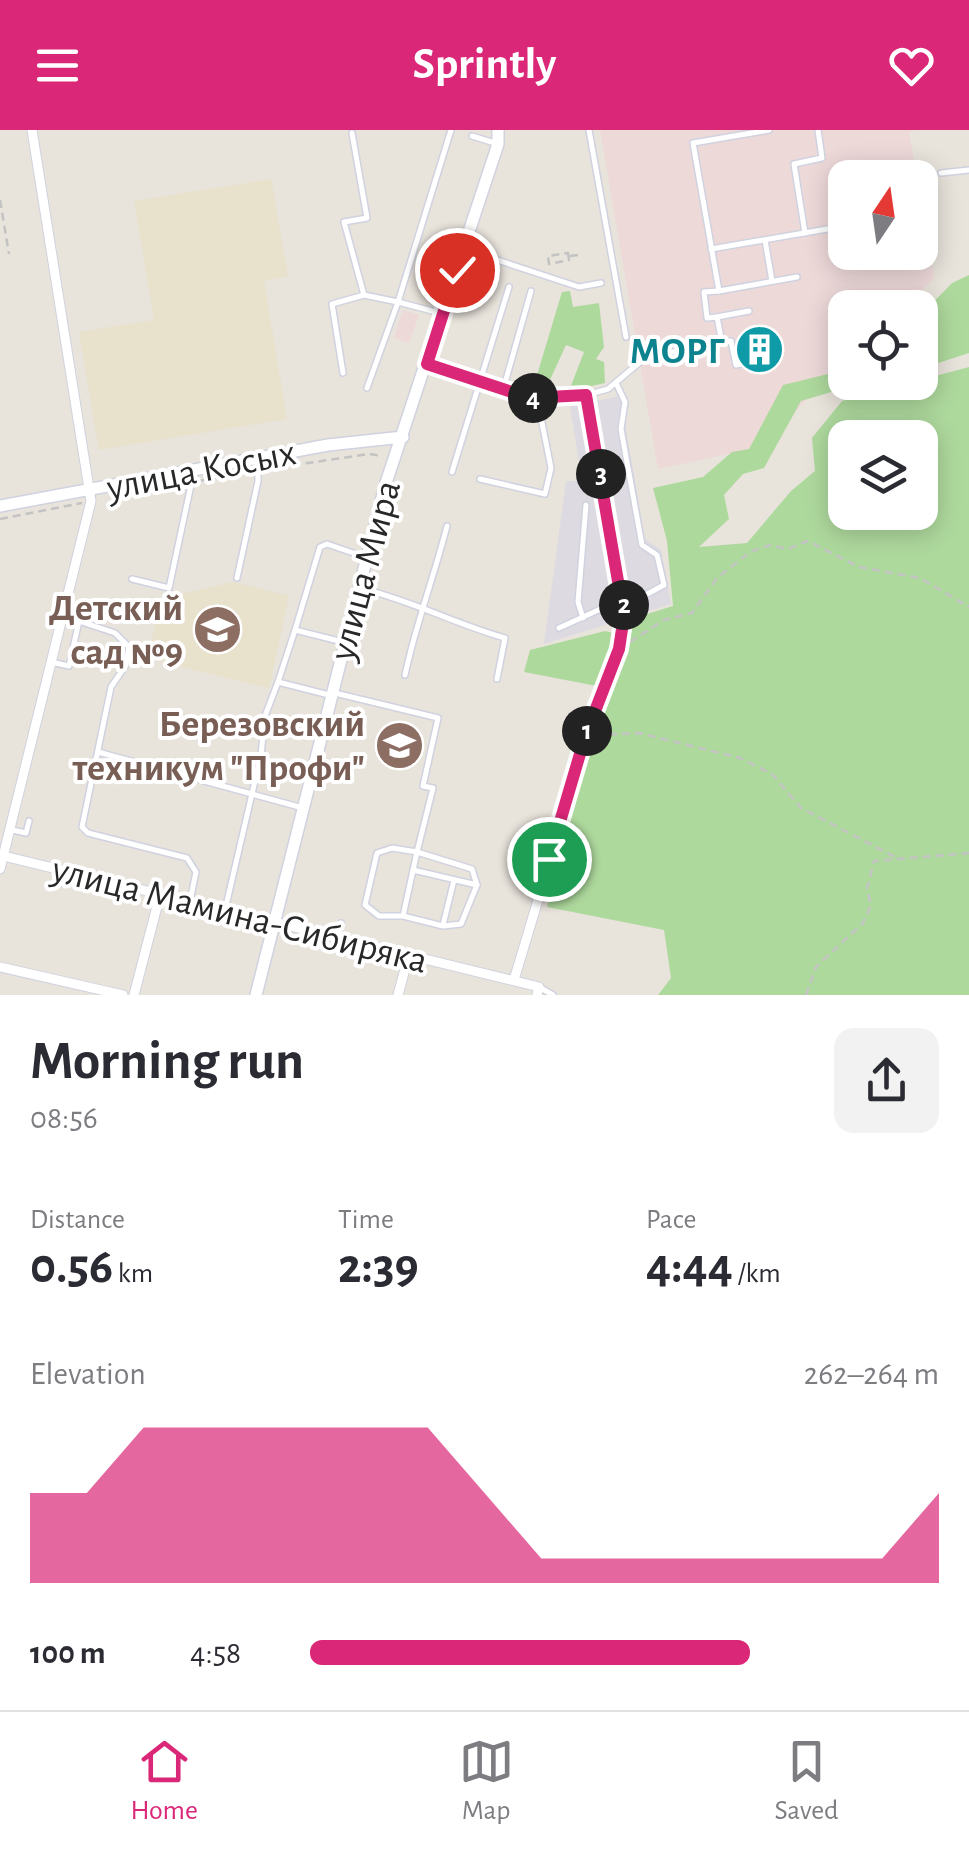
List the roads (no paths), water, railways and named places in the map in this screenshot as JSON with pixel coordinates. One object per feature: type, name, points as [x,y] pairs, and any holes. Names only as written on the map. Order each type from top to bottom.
[{"type":"street","points":[[0,870],[90,490],[32,130]]},
{"type":"street","name":"улица Мира","points":[[256,995],[368,558],[498,144],[498,130]]},
{"type":"street","name":"улица Косых","points":[[0,506],[403,437]]},
{"type":"street","points":[[514,980],[598,700]]},
{"type":"street","name":"улица Мамина-Сибиряка","points":[[2,855],[514,980],[538,991]]},
{"type":"street","points":[[134,995],[160,895]]},
{"type":"street","points":[[398,995],[408,954]]},
{"type":"street","points":[[0,967],[123,995]]},
{"type":"lane","points":[[589,130],[626,338]]},
{"type":"lane","points":[[718,290],[693,143],[768,130]]},
{"type":"lane","points":[[805,233],[794,164],[822,158],[818,130]]},
{"type":"lane","points":[[367,388],[455,131]]},
{"type":"lane","points":[[352,132],[367,218],[344,222],[364,294]]},
{"type":"lane","points":[[472,136],[498,144]]},
{"type":"lane","points":[[940,173],[969,170]]},
{"type":"lane","points":[[711,249],[828,229]]},
{"type":"lane","points":[[765,240],[772,281]]},
{"type":"lane","points":[[464,249],[579,287],[602,283]]},
{"type":"lane","points":[[748,311],[707,318],[704,292],[797,277]]},
{"type":"lane","points":[[452,472],[510,287]]},
{"type":"lane","points":[[503,390],[531,292]]},
{"type":"lane","points":[[342,373],[332,304],[364,294],[443,314]]},
{"type":"lane","points":[[717,317],[722,343]]},
{"type":"lane","points":[[427,364],[538,398],[586,395],[616,383],[646,357],[731,341],[736,365],[752,362]]},
{"type":"lane","points":[[559,628],[605,607],[624,606],[665,582],[657,555],[642,545],[621,429],[624,402],[616,383]]},
{"type":"lane","points":[[586,395],[606,501]]},
{"type":"lane","points":[[480,479],[545,494],[551,468],[538,398]]},
{"type":"lane","points":[[237,578],[258,480],[258,459]]},
{"type":"lane","points":[[132,579],[170,588],[194,471]]},
{"type":"lane","points":[[583,618],[578,602],[586,505]]},
{"type":"lane","points":[[405,675],[420,604],[432,589],[447,526]]},
{"type":"lane","points":[[225,910],[265,716],[320,547],[327,544],[368,558]]},
{"type":"lane","points":[[360,588],[420,604],[446,621],[505,638],[497,679]]},
{"type":"lane","points":[[62,616],[115,633],[130,647],[126,665],[112,687],[81,822],[84,831],[188,858],[196,872],[190,902]]},
{"type":"lane","points":[[51,662],[69,666],[79,620]]},
{"type":"lane","points":[[295,630],[346,643]]},
{"type":"lane","points":[[278,682],[438,718],[422,786],[433,788],[403,916]]},
{"type":"lane","points":[[98,752],[303,808]]},
{"type":"lane","points":[[9,830],[26,833],[29,820]]},
{"type":"lane","points":[[384,850],[417,852],[472,869],[477,886],[466,921],[443,926],[403,916],[385,918],[370,912],[365,895],[371,868],[377,854],[384,850]]},
{"type":"lane","points":[[413,870],[477,886]]},
{"type":"lane","points":[[443,926],[454,880]]},
{"type":"lane","points":[[338,936],[342,922]]},
{"type":"lane","points":[[538,991],[553,995]]},
{"type":"place","name":"МОРГ","points":[[760,350]]},
{"type":"place","name":"Детский сад №9","points":[[218,629]]},
{"type":"place","name":"Березовский техникум \"Профи\"","points":[[400,745]]}]
